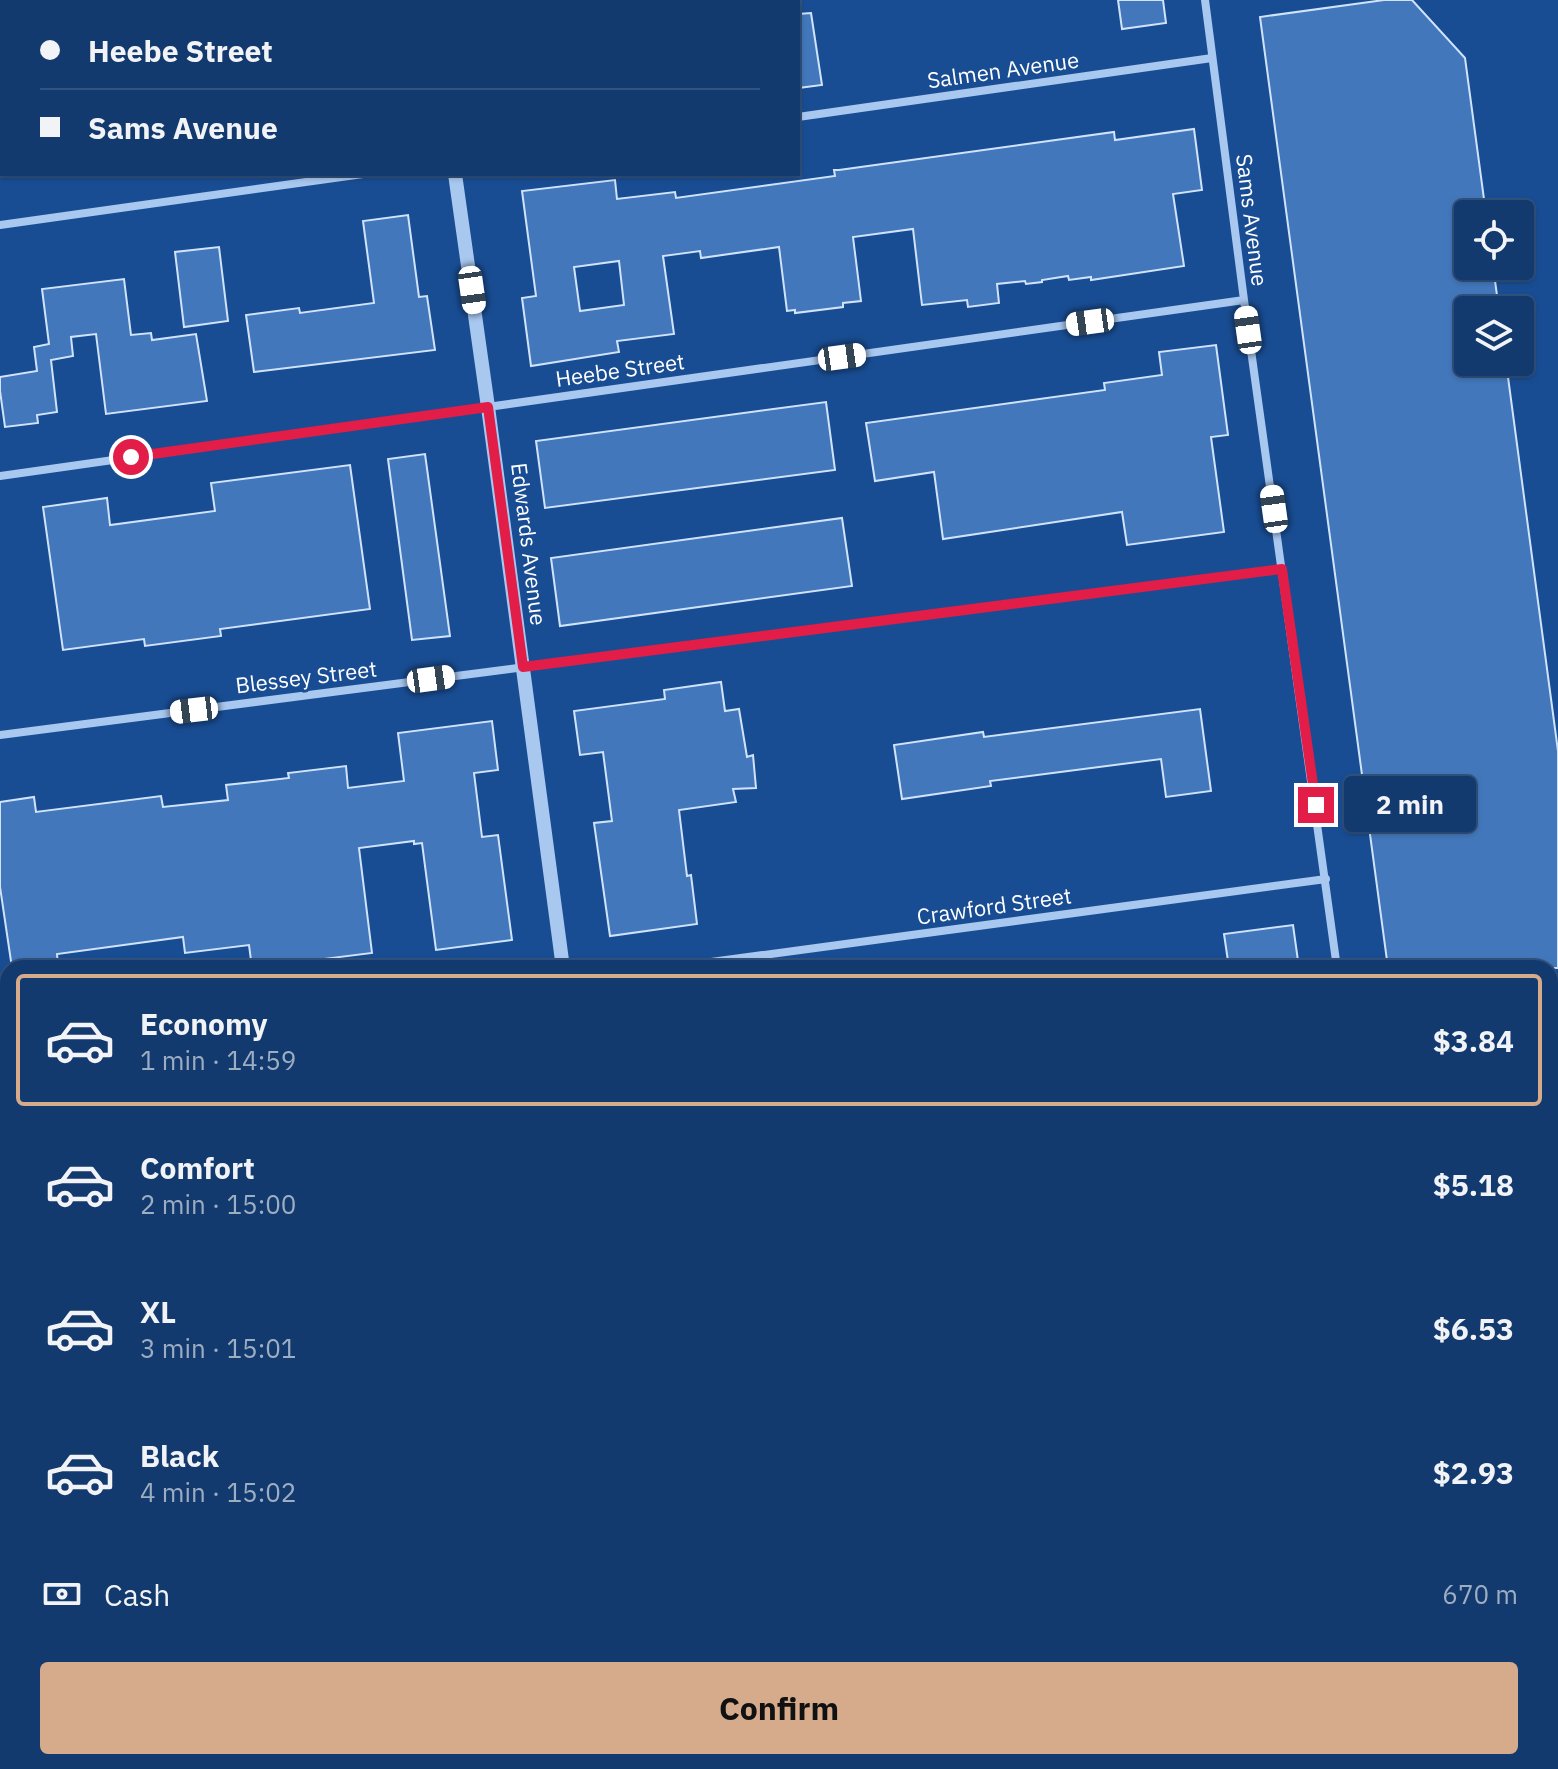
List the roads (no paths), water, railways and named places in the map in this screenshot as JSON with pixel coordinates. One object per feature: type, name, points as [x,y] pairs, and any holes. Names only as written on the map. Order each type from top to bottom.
[{"type":"street","name":"Sams Avenue","points":[[1205,0],[1336,960]]},
{"type":"street","name":"Salmen Avenue","points":[[800,117],[1212,58]]},
{"type":"street","points":[[0,225],[349,176]]},
{"type":"street","name":"Edwards Avenue","points":[[455,176],[562,960]]},
{"type":"street","name":"Heebe Street","points":[[0,476],[1244,300]]},
{"type":"street","name":"Blessey Street","points":[[0,735],[1282,569]]},
{"type":"street","name":"Crawford Street","points":[[726,960],[1326,879]]}]
